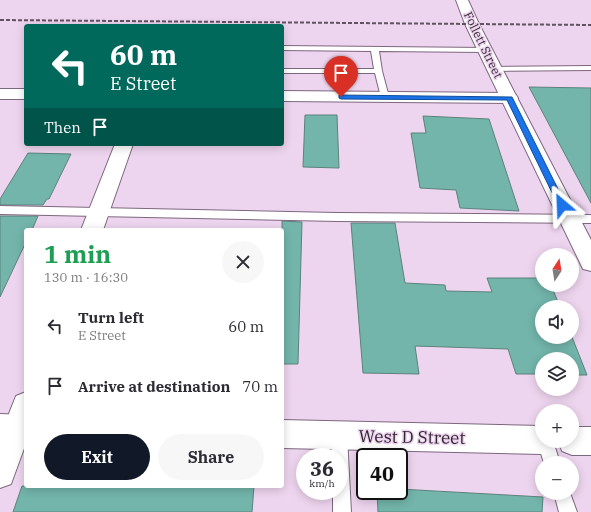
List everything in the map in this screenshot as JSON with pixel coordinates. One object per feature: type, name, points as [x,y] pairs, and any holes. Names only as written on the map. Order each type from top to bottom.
[{"type":"street","name":"Follett Street","points":[[462,0],[485,50],[591,262]]},
{"type":"street","points":[[0,94],[24,94]]},
{"type":"street","points":[[284,96],[510,98]]},
{"type":"street","points":[[93,228],[123,146]]},
{"type":"street","points":[[0,473],[17,423]]},
{"type":"street","name":"West D Street","points":[[284,434],[535,440]]},
{"type":"street","points":[[579,441],[591,441]]},
{"type":"lane","points":[[284,48],[485,50]]},
{"type":"lane","points":[[375,49],[378,71],[385,97]]},
{"type":"lane","points":[[495,69],[591,68]]},
{"type":"lane","points":[[284,71],[378,71]]},
{"type":"lane","points":[[0,210],[337,217],[591,219]]},
{"type":"lane","points":[[339,436],[342,512]]},
{"type":"lane","points":[[564,500],[568,512]]},
{"type":"building","points":[[529,87],[591,88],[591,203]]},
{"type":"building","points":[[305,115],[337,115],[339,168],[303,167]]},
{"type":"building","points":[[423,116],[489,119],[519,211],[460,208],[456,190],[420,188],[411,133],[426,133]]},
{"type":"building","points":[[28,153],[71,154],[49,199],[47,199],[43,205],[0,205],[0,199]]},
{"type":"building","points":[[0,216],[38,216],[33,228],[24,228],[24,246],[0,297]]},
{"type":"building","points":[[282,221],[302,222],[298,364],[284,364],[284,228],[282,228]]},
{"type":"building","points":[[351,223],[395,223],[405,283],[445,285],[446,291],[492,292],[487,278],[535,278],[535,292],[554,292],[557,300],[535,300],[535,344],[575,344],[578,352],[535,352],[535,374],[516,374],[508,349],[415,346],[419,374],[363,373]]},
{"type":"building","points":[[579,355],[587,375],[579,375]]},
{"type":"building","points":[[22,486],[24,486],[24,488],[254,488],[252,512],[13,512]]},
{"type":"building","points":[[408,490],[535,497],[535,500],[543,500],[542,512],[378,512],[377,500],[408,500]]},
{"type":"railway","points":[[0,20],[591,25]]},
{"type":"route","points":[[341,97],[510,98],[562,205]]}]
